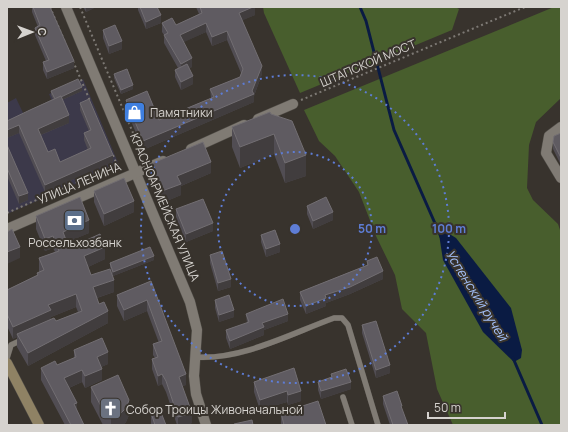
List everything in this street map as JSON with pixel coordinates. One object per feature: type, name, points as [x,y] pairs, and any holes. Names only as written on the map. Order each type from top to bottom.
[{"type":"street","name":"КРАСНОАРМЕЙСКАЯ УЛИЦА","points":[[66,7],[137,172],[190,302],[197,330],[194,376],[196,394],[206,425]]},
{"type":"street","points":[[184,152],[293,104]]},
{"type":"street","points":[[561,127],[549,136],[546,153],[561,178]]},
{"type":"street","name":"УЛИЦА ЛЕНИНА","points":[[7,229],[170,158]]},
{"type":"street","points":[[7,363],[39,425]]},
{"type":"lane","points":[[196,357],[214,358],[235,355],[334,318],[342,318],[348,325],[378,425]]},
{"type":"lane","points":[[7,358],[10,345],[30,337]]},
{"type":"lane","points":[[342,397],[352,425]]},
{"type":"path","points":[[50,7],[66,43]]},
{"type":"path","points":[[80,7],[148,167]]},
{"type":"path","name":"ШТАПСКОЙ МОСТ","points":[[293,104],[526,7]]},
{"type":"path","points":[[72,57],[93,108]]},
{"type":"path","points":[[111,151],[117,165]]},
{"type":"path","points":[[7,213],[131,158]]},
{"type":"shaded area","points":[[83,79],[119,165],[7,214],[7,103],[16,98],[25,117],[53,104],[49,94]]},
{"type":"green space","points":[[263,7],[455,7],[459,9],[452,30],[300,93],[264,13]]},
{"type":"green space","points":[[554,7],[561,7],[561,98],[536,122],[529,145],[527,188],[533,200],[558,224],[561,233],[561,425],[453,425],[437,389],[426,333],[402,309],[395,275],[376,236],[359,192],[335,156],[319,141],[304,110]]},
{"type":"water","points":[[443,230],[456,238],[511,308],[522,350],[521,358],[514,362],[483,332],[443,260],[439,234]]},
{"type":"building","points":[[33,7],[50,7],[74,61],[47,72],[43,62],[49,60],[35,28],[40,25]]},
{"type":"building","points":[[140,7],[157,7],[161,15],[146,22]]},
{"type":"building","points":[[200,7],[253,7],[239,13],[262,66],[252,91],[254,94],[143,141],[126,100],[147,91],[159,120],[214,97],[210,89],[240,77],[243,69],[227,31],[212,37],[206,23],[180,35],[192,58],[181,64],[164,35],[168,33],[162,23],[172,18],[176,25],[202,13]]},
{"type":"building","points":[[115,25],[122,41],[109,46],[103,30]]},
{"type":"building","points":[[187,64],[193,76],[181,82],[175,70]]},
{"type":"building","points":[[127,69],[133,85],[121,90],[114,74]]},
{"type":"building","points":[[78,79],[82,87],[55,99],[51,91]]},
{"type":"building","points":[[61,96],[69,115],[38,129],[48,152],[55,149],[60,162],[91,148],[84,133],[91,130],[80,103],[89,99],[113,155],[45,185],[19,125],[7,130],[7,121]]},
{"type":"building","points":[[270,112],[271,114],[292,121],[306,155],[285,163],[274,134],[240,147],[232,127]]},
{"type":"building","points":[[561,133],[561,158],[553,142],[554,136]]},
{"type":"building","points":[[203,142],[211,162],[177,176],[181,184],[162,191],[152,167],[153,163]]},
{"type":"building","points":[[7,145],[28,193],[19,196],[7,168]]},
{"type":"building","points":[[124,178],[134,201],[104,214],[94,191]]},
{"type":"building","points":[[80,197],[89,220],[63,232],[69,248],[100,234],[105,247],[84,256],[91,275],[110,269],[114,280],[93,287],[99,304],[104,302],[108,311],[28,353],[17,334],[54,318],[56,321],[82,311],[76,294],[48,305],[51,310],[13,327],[7,314],[7,290],[38,275],[37,273],[44,270],[39,258],[59,251],[53,236],[45,239],[36,216]]},
{"type":"building","points":[[326,197],[333,212],[313,221],[307,206]]},
{"type":"building","points":[[203,199],[213,223],[186,234],[176,209]]},
{"type":"building","points":[[12,229],[20,247],[7,252],[7,232]]},
{"type":"building","points":[[275,230],[280,244],[266,249],[261,235]]},
{"type":"building","points":[[150,247],[154,256],[113,272],[110,263]]},
{"type":"building","points":[[222,251],[231,279],[218,283],[210,255]]},
{"type":"building","points":[[377,257],[383,271],[350,287],[325,295],[326,298],[306,306],[300,292],[368,265],[367,261]]},
{"type":"building","points":[[151,281],[186,374],[179,377],[192,413],[178,417],[166,381],[162,374],[158,376],[152,359],[158,357],[153,344],[162,341],[147,300],[124,310],[117,295]]},
{"type":"building","points":[[229,295],[234,310],[219,315],[215,300]]},
{"type":"building","points":[[283,299],[288,314],[262,323],[264,327],[230,341],[226,330],[249,322],[246,314]]},
{"type":"building","points":[[376,321],[390,365],[376,370],[362,325]]},
{"type":"building","points":[[102,338],[108,352],[97,357],[102,369],[85,376],[82,370],[64,378],[77,403],[74,404],[84,425],[71,425],[41,368],[55,361],[57,365],[76,357],[74,350]]},
{"type":"building","points":[[294,368],[301,391],[288,395],[287,391],[260,400],[254,382]]},
{"type":"building","points":[[346,369],[351,382],[321,391],[318,382],[332,377],[331,374]]},
{"type":"building","points":[[118,375],[129,400],[126,408],[120,414],[111,416],[105,414],[91,387]]},
{"type":"building","points":[[397,391],[408,425],[393,425],[383,396]]},
{"type":"building","points":[[318,401],[326,425],[284,425],[281,413]]},
{"type":"building","points":[[160,410],[166,425],[155,425],[151,413]]},
{"type":"building","points":[[252,420],[253,425],[234,425],[234,424]]},
{"type":"waterway","name":"Успенский ручей","points":[[360,7],[366,21],[394,130],[441,237]]},
{"type":"waterway","name":"Успенский ручей","points":[[513,358],[542,425]]},
{"type":"place","name":"Памятники","points":[[135,112]]},
{"type":"place","name":"Россельхозбанк","points":[[75,221]]},
{"type":"place","name":"Собор Троицы Живоначальной","points":[[110,409]]}]
